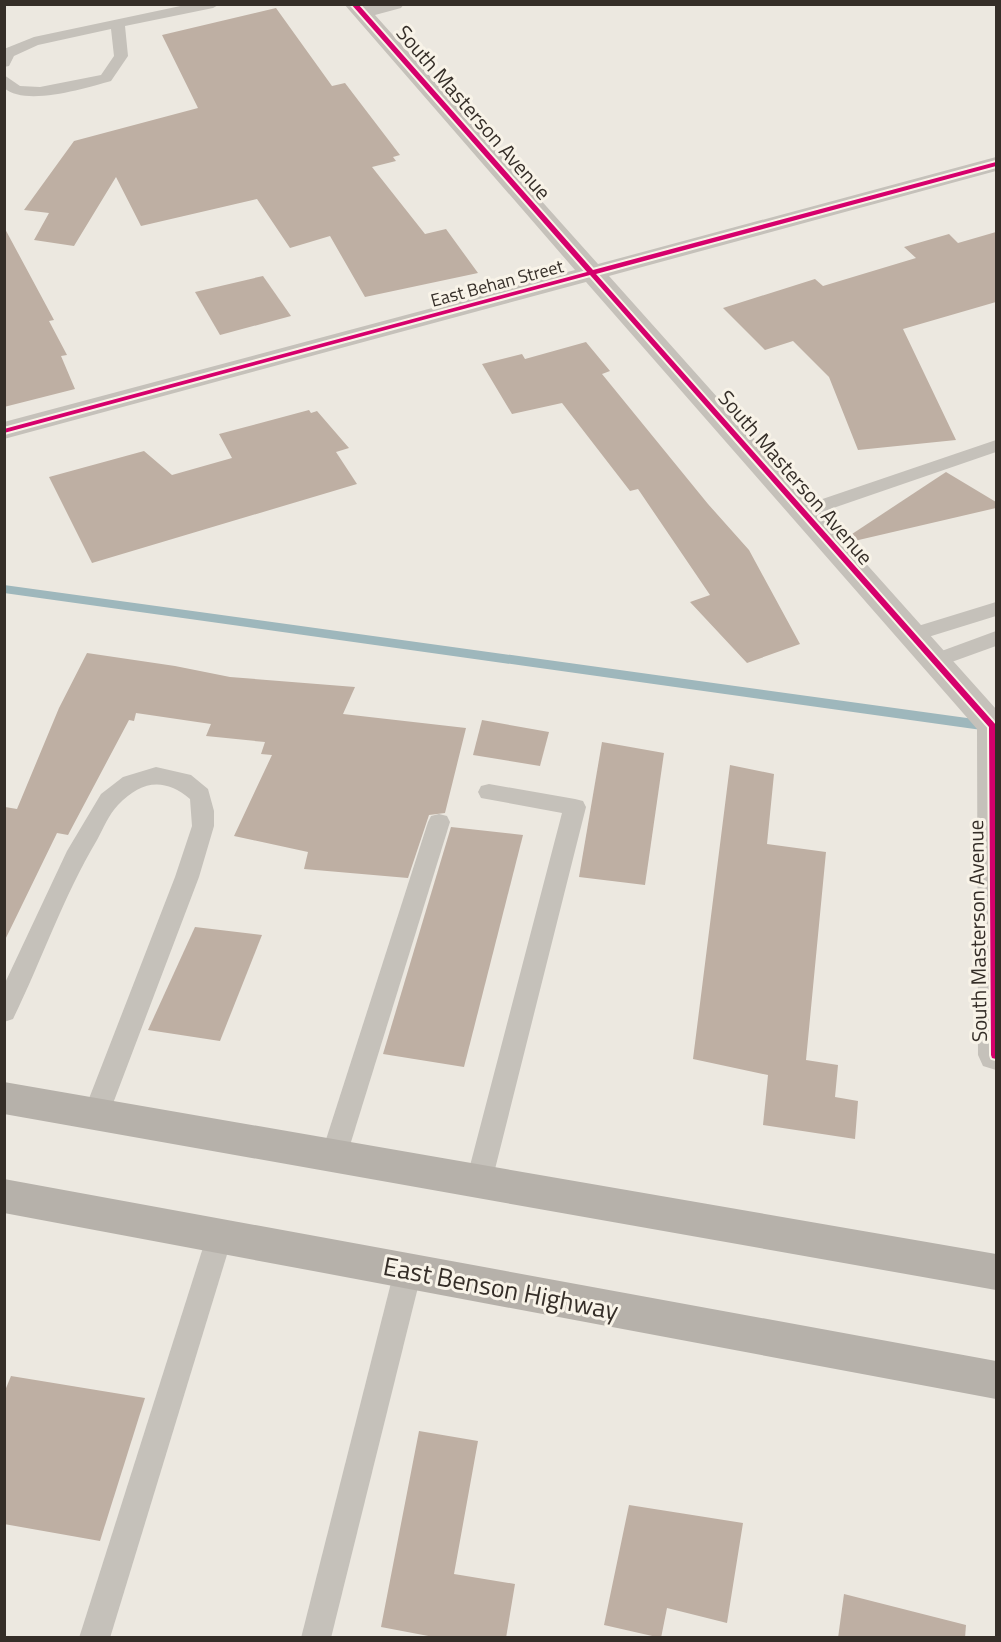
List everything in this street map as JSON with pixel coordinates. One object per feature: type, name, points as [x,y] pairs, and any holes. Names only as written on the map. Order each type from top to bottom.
[{"type":"main road","points":[[4,1098],[996,1272]]},
{"type":"main road","name":"East Benson Highway","points":[[4,1196],[996,1380]]},
{"type":"street","points":[[358,8],[394,4]]},
{"type":"street","name":"South Masterson Avenue","points":[[358,8],[993,726],[996,1054]]},
{"type":"street","name":"East Behan Street","points":[[4,430],[593,274],[996,164]]},
{"type":"lane","points":[[4,63],[7,53],[34,41],[213,4]]},
{"type":"lane","points":[[4,79],[16,90],[40,92],[106,78],[121,56],[118,24]]},
{"type":"lane","points":[[803,512],[996,446]]},
{"type":"lane","points":[[912,635],[996,609]]},
{"type":"lane","points":[[935,661],[996,638]]},
{"type":"lane","points":[[4,1011],[75,857],[109,800],[131,783],[156,775],[183,781],[200,795],[203,826],[187,878],[96,1114]]},
{"type":"lane","points":[[479,1181],[575,807],[489,792]]},
{"type":"lane","points":[[334,1155],[439,822]]},
{"type":"lane","points":[[94,1638],[220,1235]]},
{"type":"lane","points":[[316,1638],[408,1271]]},
{"type":"building","points":[[276,8],[332,86],[345,83],[400,155],[393,157],[396,161],[372,167],[425,234],[446,229],[478,273],[365,297],[330,236],[290,248],[257,199],[141,226],[116,177],[74,246],[34,240],[49,213],[24,210],[74,141],[198,108],[162,35]]},
{"type":"building","points":[[4,227],[54,320],[49,321],[67,355],[61,356],[75,389],[4,407]]},
{"type":"building","points":[[996,232],[996,302],[903,329],[956,440],[858,450],[829,377],[793,341],[765,350],[723,308],[815,279],[823,286],[916,258],[904,247],[949,234],[958,243]]},
{"type":"building","points":[[263,276],[291,316],[220,335],[195,292]]},
{"type":"building","points":[[586,342],[610,371],[602,374],[708,504],[749,550],[800,644],[747,663],[690,602],[710,595],[638,489],[630,491],[562,403],[512,414],[482,364],[522,354],[525,359]]},
{"type":"building","points":[[309,410],[311,413],[317,411],[349,448],[336,452],[357,484],[92,563],[49,477],[144,451],[172,475],[232,458],[219,434]]},
{"type":"building","points":[[946,472],[996,502],[996,508],[850,542],[846,538]]},
{"type":"building","points":[[87,653],[230,677],[355,687],[343,714],[466,728],[445,813],[429,815],[408,878],[304,869],[308,852],[234,836],[272,755],[261,754],[265,742],[206,736],[211,724],[136,713],[134,721],[129,720],[68,835],[57,833],[4,942],[5,807],[17,809],[59,708]]},
{"type":"building","points":[[482,720],[549,732],[540,766],[473,755]]},
{"type":"building","points":[[602,742],[664,753],[645,885],[579,877]]},
{"type":"building","points":[[730,765],[774,774],[767,844],[826,852],[806,1060],[838,1065],[835,1097],[858,1101],[855,1139],[763,1125],[768,1075],[693,1059]]},
{"type":"building","points":[[451,827],[523,835],[464,1067],[383,1054]]},
{"type":"building","points":[[195,927],[262,935],[220,1041],[148,1030]]},
{"type":"building","points":[[11,1376],[145,1398],[100,1541],[4,1524],[4,1393]]},
{"type":"building","points":[[419,1431],[478,1441],[454,1574],[515,1584],[506,1638],[439,1638],[381,1627]]},
{"type":"building","points":[[629,1505],[743,1523],[727,1623],[667,1608],[661,1638],[604,1625]]},
{"type":"building","points":[[844,1594],[966,1625],[965,1638],[838,1638]]},
{"type":"waterway","points":[[4,589],[996,727]]},
{"type":"cycle path","points":[[354,4],[993,726],[996,1055]]},
{"type":"cycle path","points":[[4,431],[996,164]]}]
